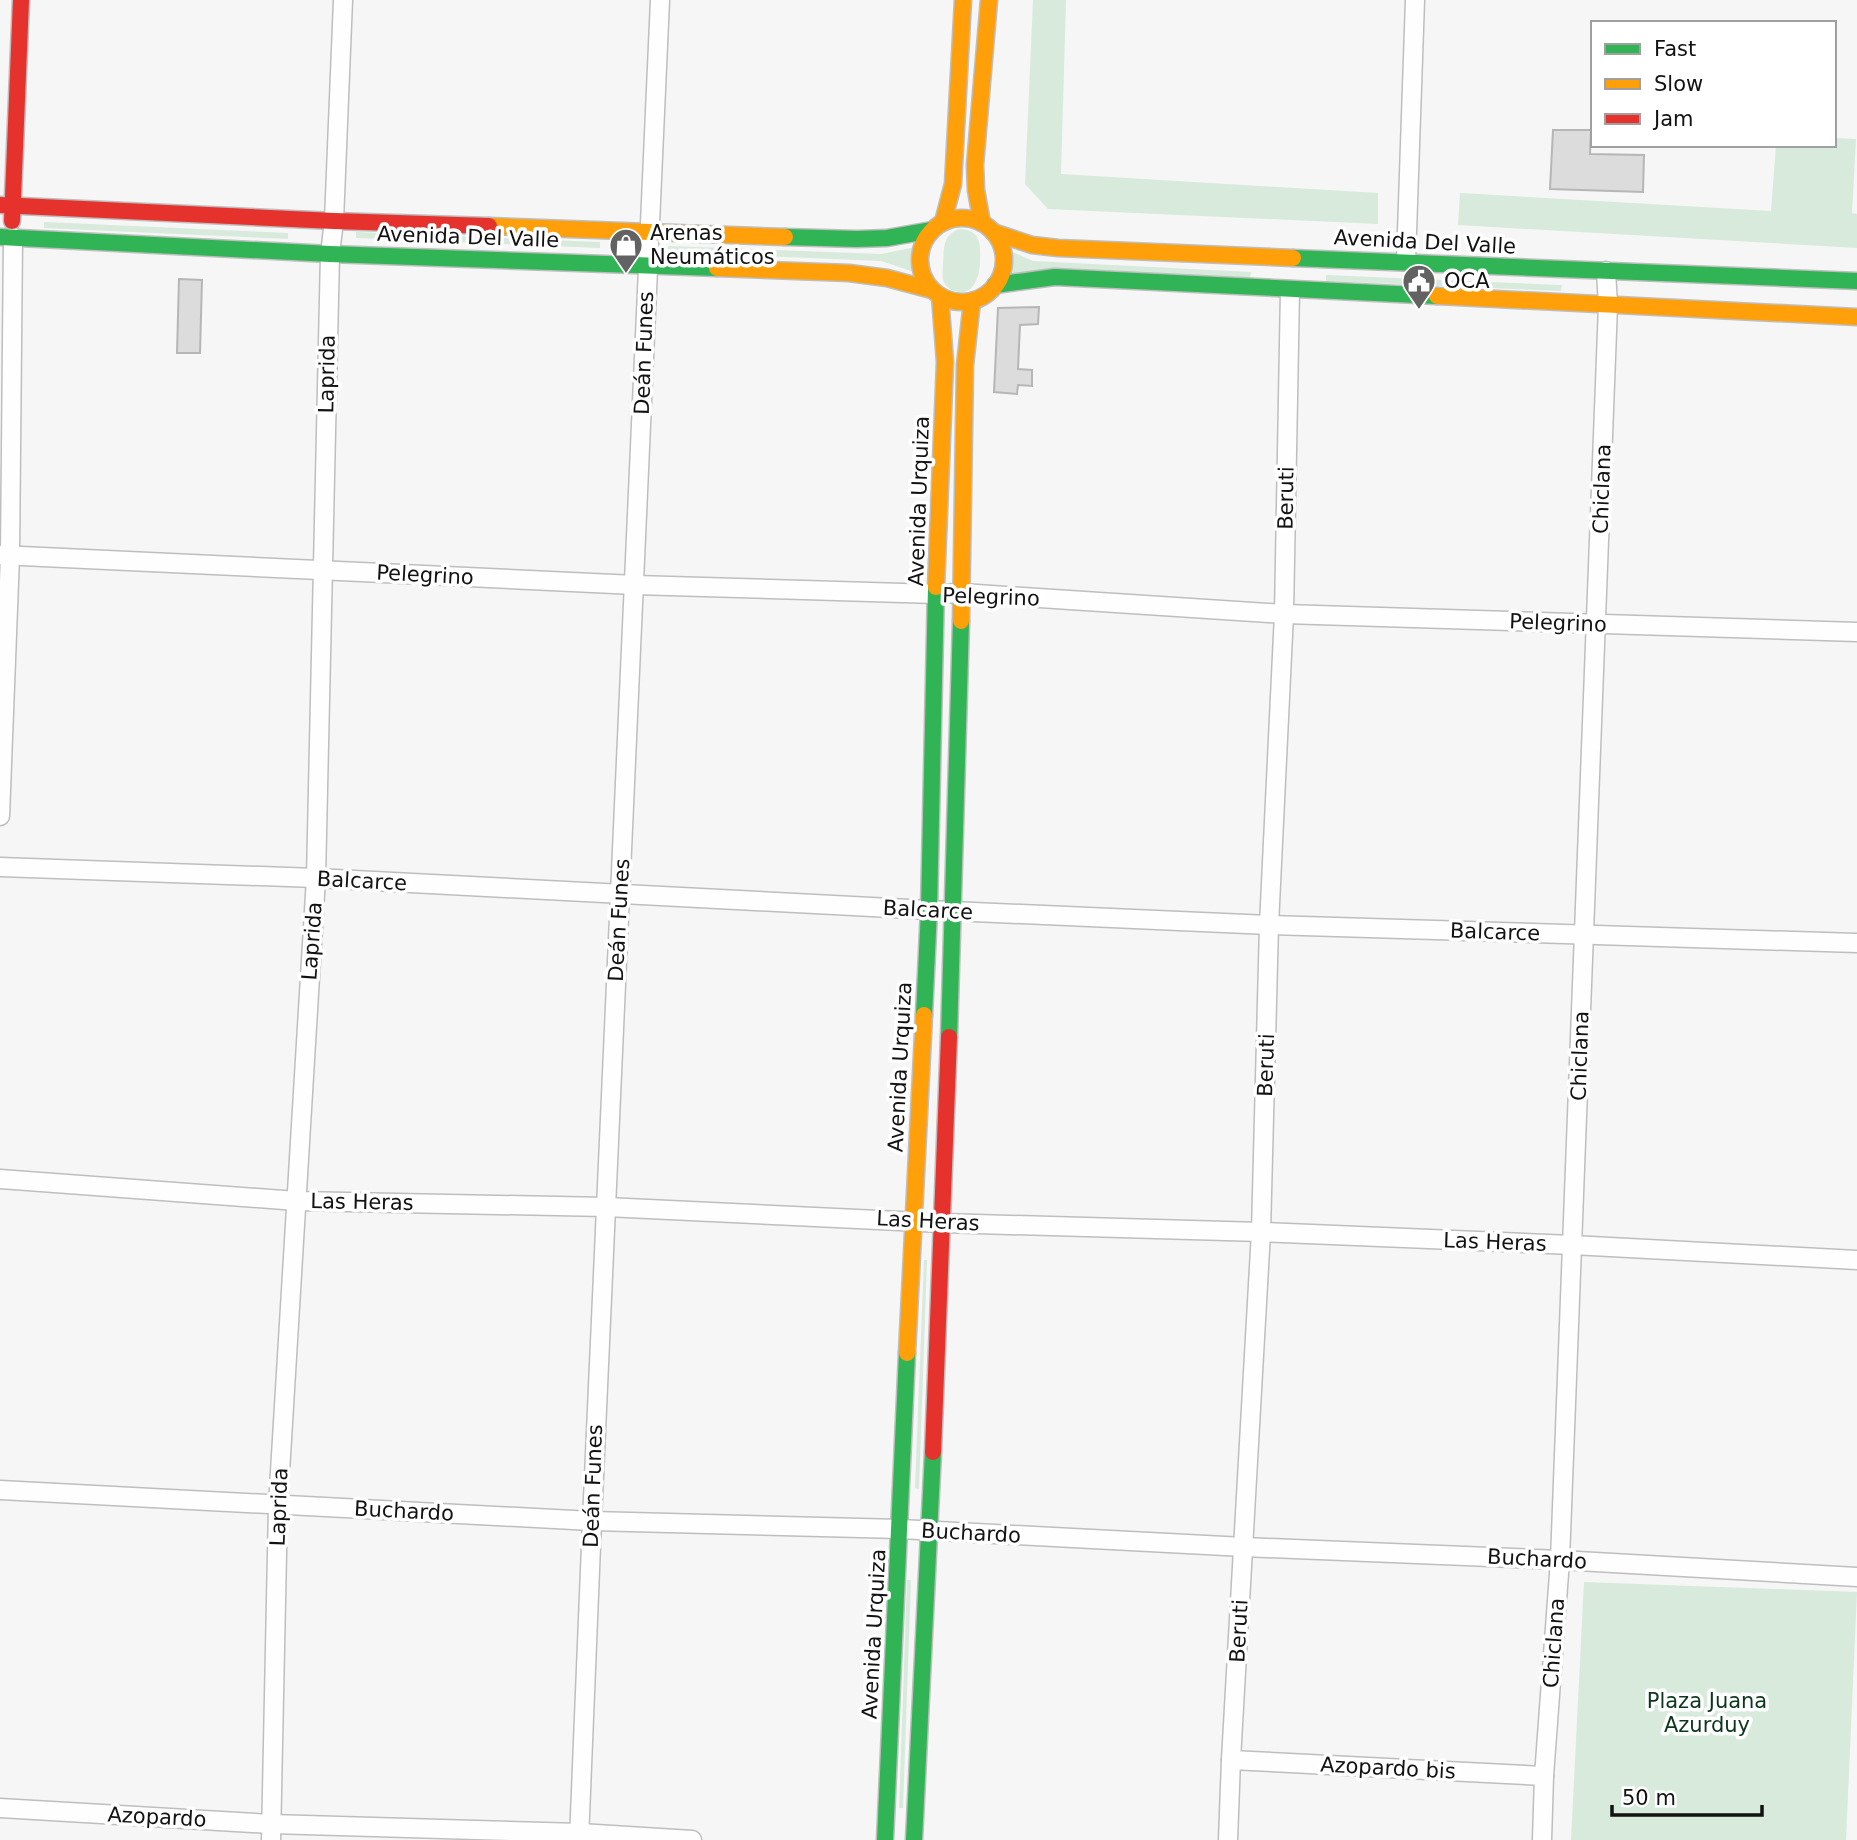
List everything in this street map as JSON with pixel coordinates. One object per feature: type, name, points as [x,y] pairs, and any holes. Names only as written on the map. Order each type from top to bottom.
[{"type":"main road","points":[[7,237],[6,206],[21,0]]},
{"type":"main road","points":[[963,0],[953,184],[937,226],[924,241],[920,254],[924,279],[936,293],[957,302],[972,301],[985,295],[1002,273],[1004,258],[1001,244],[988,228],[976,190],[975,165],[989,0]]},
{"type":"main road","name":"Avenida Del Valle","points":[[6,206],[334,221],[857,239],[887,238],[937,226]]},
{"type":"main road","points":[[937,226],[955,218],[969,218],[988,228]]},
{"type":"main road","name":"Avenida Del Valle","points":[[988,228],[1032,244],[1058,248],[1857,281]]},
{"type":"main road","name":"Avenida Del Valle","points":[[7,237],[330,254],[849,273],[887,278],[936,293]]},
{"type":"main road","points":[[995,285],[1055,277],[1857,317]]},
{"type":"main road","name":"Avenida Urquiza","points":[[885,1840],[929,910],[936,594],[945,362],[936,293]]},
{"type":"main road","points":[[914,1840],[930,1531],[954,911],[965,365],[972,301]]},
{"type":"street","name":"Laprida","points":[[271,1832],[278,1505],[316,878],[330,254],[334,221],[343,0]]},
{"type":"street","name":"Deán Funes","points":[[580,1837],[660,0]]},
{"type":"street","points":[[1406,261],[1415,0]]},
{"type":"street","points":[[0,816],[7,237]]},
{"type":"street","name":"Chiclana","points":[[1542,1840],[1544,1776],[1560,1560],[1597,625],[1608,305],[1606,271]]},
{"type":"street","name":"Beruti","points":[[1228,1840],[1261,1232],[1269,925],[1284,614],[1290,289]]},
{"type":"street","name":"Pelegrino","points":[[5,556],[635,585],[962,593],[1284,614],[1857,632]]},
{"type":"street","name":"Balcarce","points":[[0,867],[316,878],[1269,925],[1857,943]]},
{"type":"street","name":"Las Heras","points":[[0,1179],[296,1201],[606,1208],[942,1223],[1261,1232],[1857,1260]]},
{"type":"street","name":"Buchardo","points":[[0,1490],[592,1521],[900,1529],[1560,1560],[1857,1577]]},
{"type":"street","name":"Azopardo bis","points":[[1231,1760],[1544,1776]]},
{"type":"street","name":"Azopardo","points":[[0,1808],[271,1832],[692,1840]]},
{"type":"green space","points":[[1033,0],[1066,0],[1061,174],[1378,193],[1378,224],[1048,209],[1025,184]]},
{"type":"green space","points":[[1836,138],[1856,139],[1852,213],[1857,214],[1857,248],[1458,225],[1460,193],[1771,211],[1776,147],[1836,147]]},
{"type":"green space","points":[[44,222],[288,233],[288,239],[44,228]]},
{"type":"green space","points":[[960,229],[975,235],[980,254],[975,283],[967,291],[961,292],[949,288],[943,276],[945,242],[950,234]]},
{"type":"green space","points":[[356,232],[600,242],[600,248],[356,238]]},
{"type":"green space","points":[[668,246],[881,254],[916,247],[912,262],[914,272],[881,261],[668,252]]},
{"type":"green space","points":[[1008,250],[1033,261],[1251,272],[1250,278],[1007,276],[1010,261]]},
{"type":"green space","points":[[1326,275],[1562,285],[1561,291],[1326,281]]},
{"type":"green space","points":[[924,1260],[927,1260],[919,1489],[915,1488]]},
{"type":"green space","points":[[907,1580],[911,1580],[903,1808],[899,1808]]},
{"type":"green space","name":"Plaza Juana Azurduy","points":[[1584,1582],[1857,1592],[1846,1840],[1571,1840]]},
{"type":"building","points":[[1553,130],[1591,130],[1590,154],[1644,155],[1643,192],[1550,189]]},
{"type":"building","points":[[179,279],[202,280],[200,353],[177,353]]},
{"type":"building","points":[[1039,307],[1038,324],[1020,325],[1018,369],[1032,370],[1032,386],[1018,385],[1017,394],[994,392],[998,308]]},
{"type":"traffic: fast","points":[[785,237],[887,238],[932,230]]},
{"type":"traffic: fast","points":[[0,237],[330,254],[717,268]]},
{"type":"traffic: fast","points":[[1293,258],[1857,281]]},
{"type":"traffic: fast","points":[[995,285],[1055,277],[1437,296]]},
{"type":"traffic: fast","points":[[924,1015],[936,587]]},
{"type":"traffic: fast","points":[[949,1037],[961,621]]},
{"type":"traffic: fast","points":[[885,1840],[907,1353]]},
{"type":"traffic: fast","points":[[914,1840],[933,1452]]},
{"type":"traffic: slow","points":[[943,222],[953,184],[963,0]]},
{"type":"traffic: slow","points":[[982,223],[975,165],[989,0]]},
{"type":"traffic: slow","points":[[962,218],[978,221],[992,230],[1001,244],[1004,260],[1001,276],[992,290],[978,299],[962,302],[946,299],[932,290],[923,276],[920,260],[923,244],[932,230],[946,221],[962,218]]},
{"type":"traffic: slow","points":[[489,226],[785,237]]},
{"type":"traffic: slow","points":[[993,232],[1032,245],[1058,248],[1293,258]]},
{"type":"traffic: slow","points":[[717,268],[849,273],[887,278],[932,290]]},
{"type":"traffic: slow","points":[[936,587],[945,362],[940,296]]},
{"type":"traffic: slow","points":[[1437,296],[1857,317]]},
{"type":"traffic: slow","points":[[961,621],[965,365],[972,301]]},
{"type":"traffic: slow","points":[[907,1353],[924,1015]]},
{"type":"traffic: jam","points":[[12,221],[21,0]]},
{"type":"traffic: jam","points":[[0,205],[489,226]]},
{"type":"traffic: jam","points":[[933,1452],[949,1037]]},
{"type":"place","name":"Arenas Neumáticos","points":[[626,275]]},
{"type":"place","name":"OCA","points":[[1419,311]]}]
